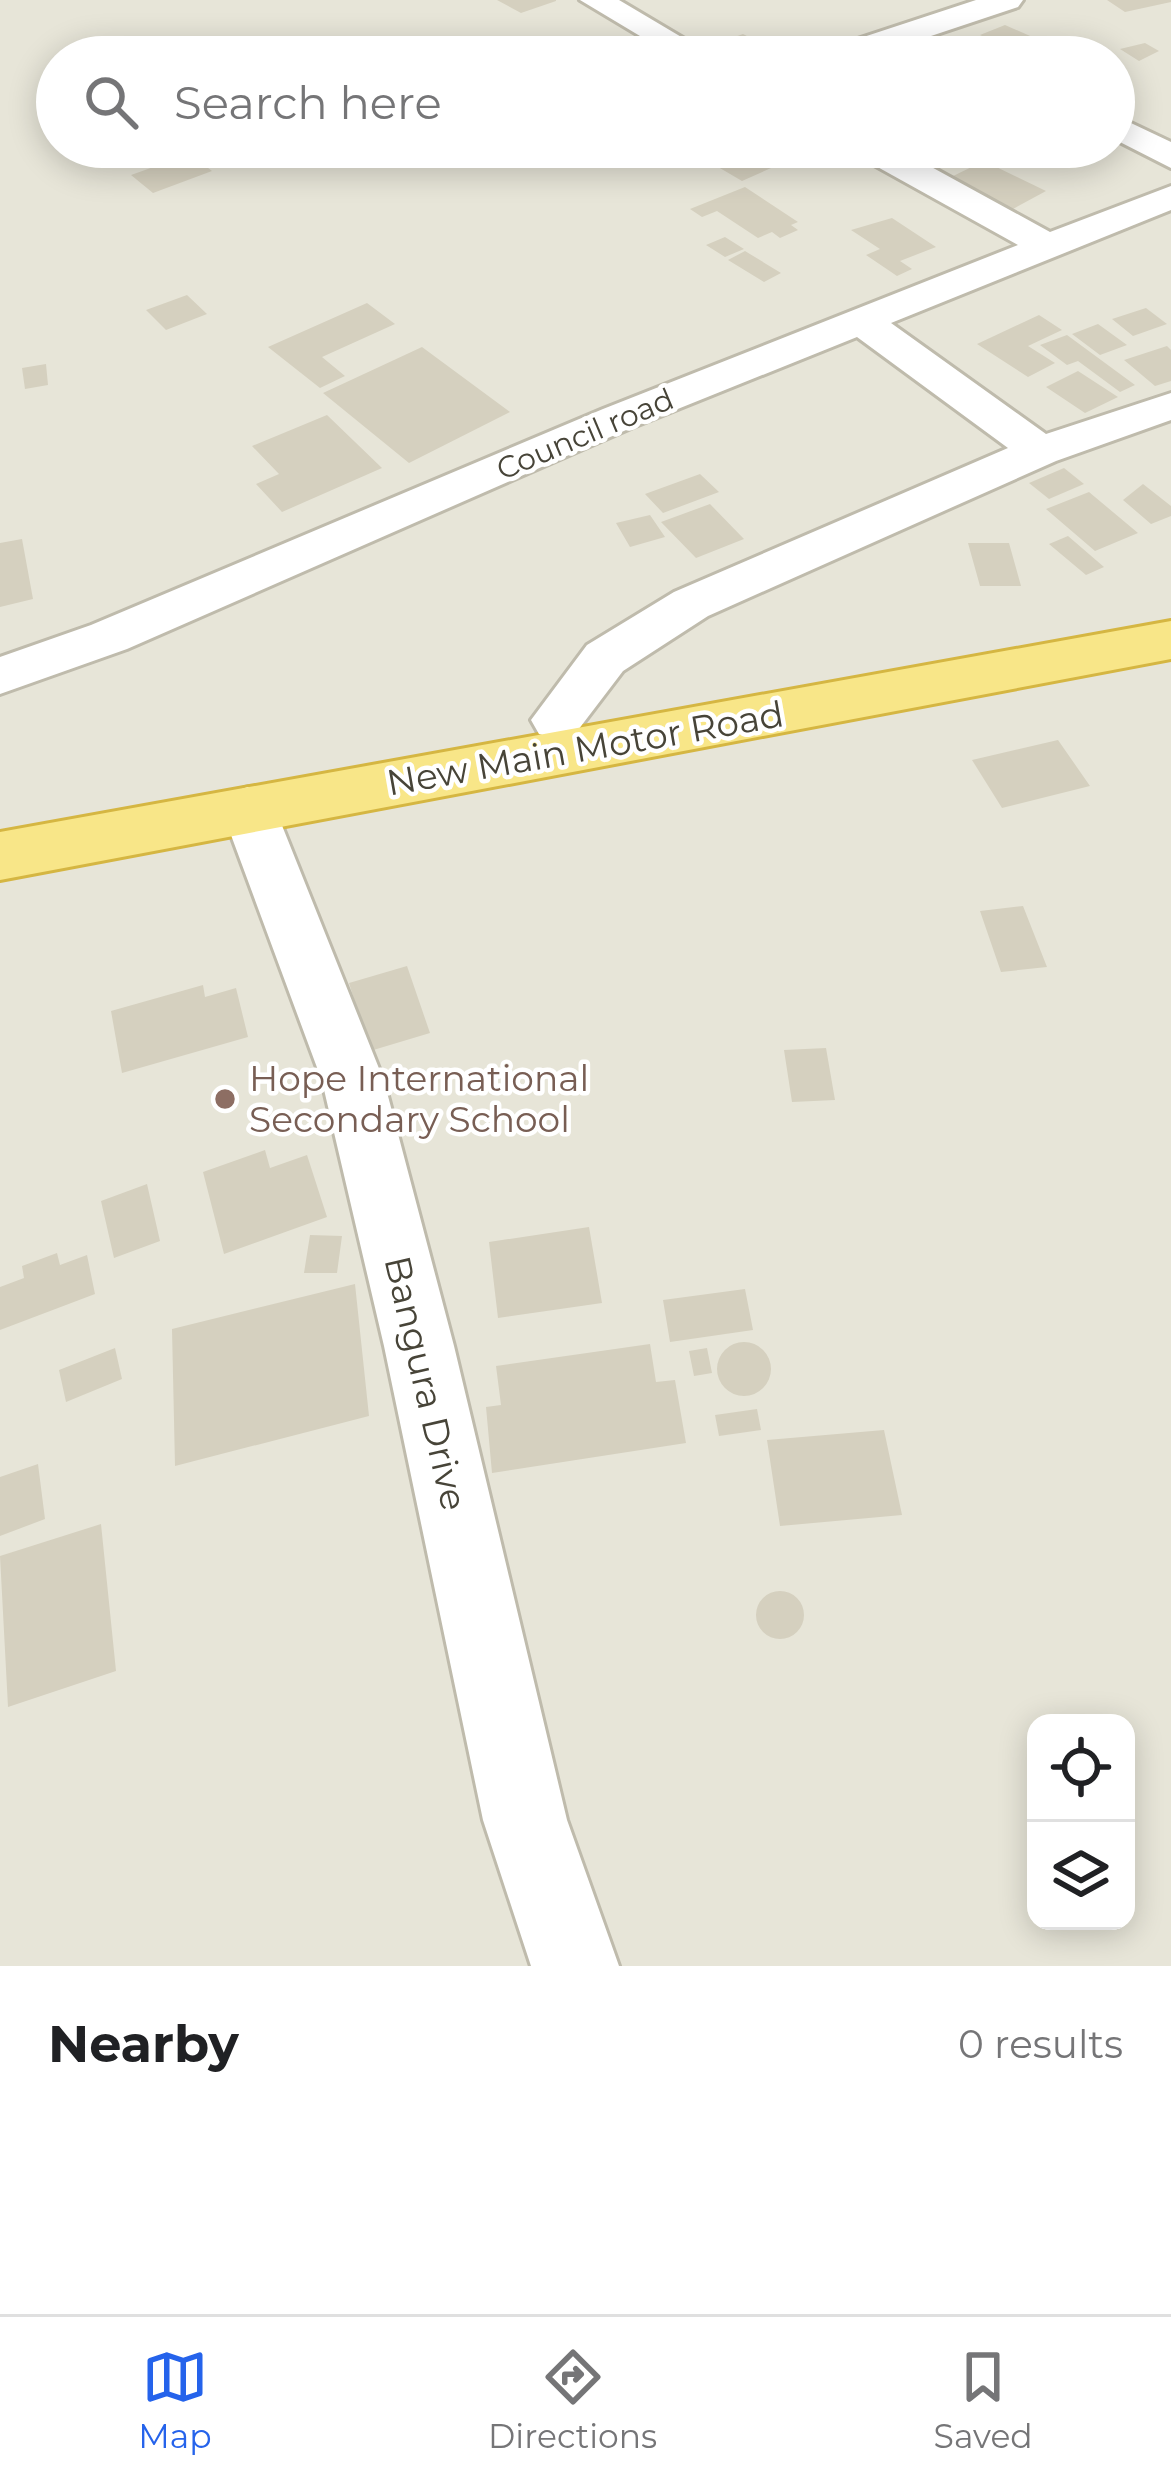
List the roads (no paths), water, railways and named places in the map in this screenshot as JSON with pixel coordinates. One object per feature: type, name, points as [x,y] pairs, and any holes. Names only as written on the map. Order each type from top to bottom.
[{"type":"highway","name":"New Main Motor Road","points":[[0,821],[557,720],[748,691],[1171,609]]},
{"type":"highway","name":"New Main Motor Road","points":[[0,856],[1171,640]]},
{"type":"street","points":[[596,0],[661,36]]},
{"type":"street","points":[[900,36],[1006,0]]},
{"type":"street","points":[[896,8],[953,36]]},
{"type":"street","points":[[1135,137],[1171,157]]},
{"type":"street","points":[[907,168],[1050,247]]},
{"type":"street","name":"Council road","points":[[0,676],[109,637],[860,320],[1171,197]]},
{"type":"street","points":[[860,320],[1040,451]]},
{"type":"street","points":[[557,720],[605,658],[691,604],[1040,451],[1171,406]]},
{"type":"street","name":"Bangura Drive","points":[[248,808],[352,1081],[419,1346],[525,1820],[575,1966]]},
{"type":"place","name":"Hope International Secondary School","points":[[225,1099]]}]
